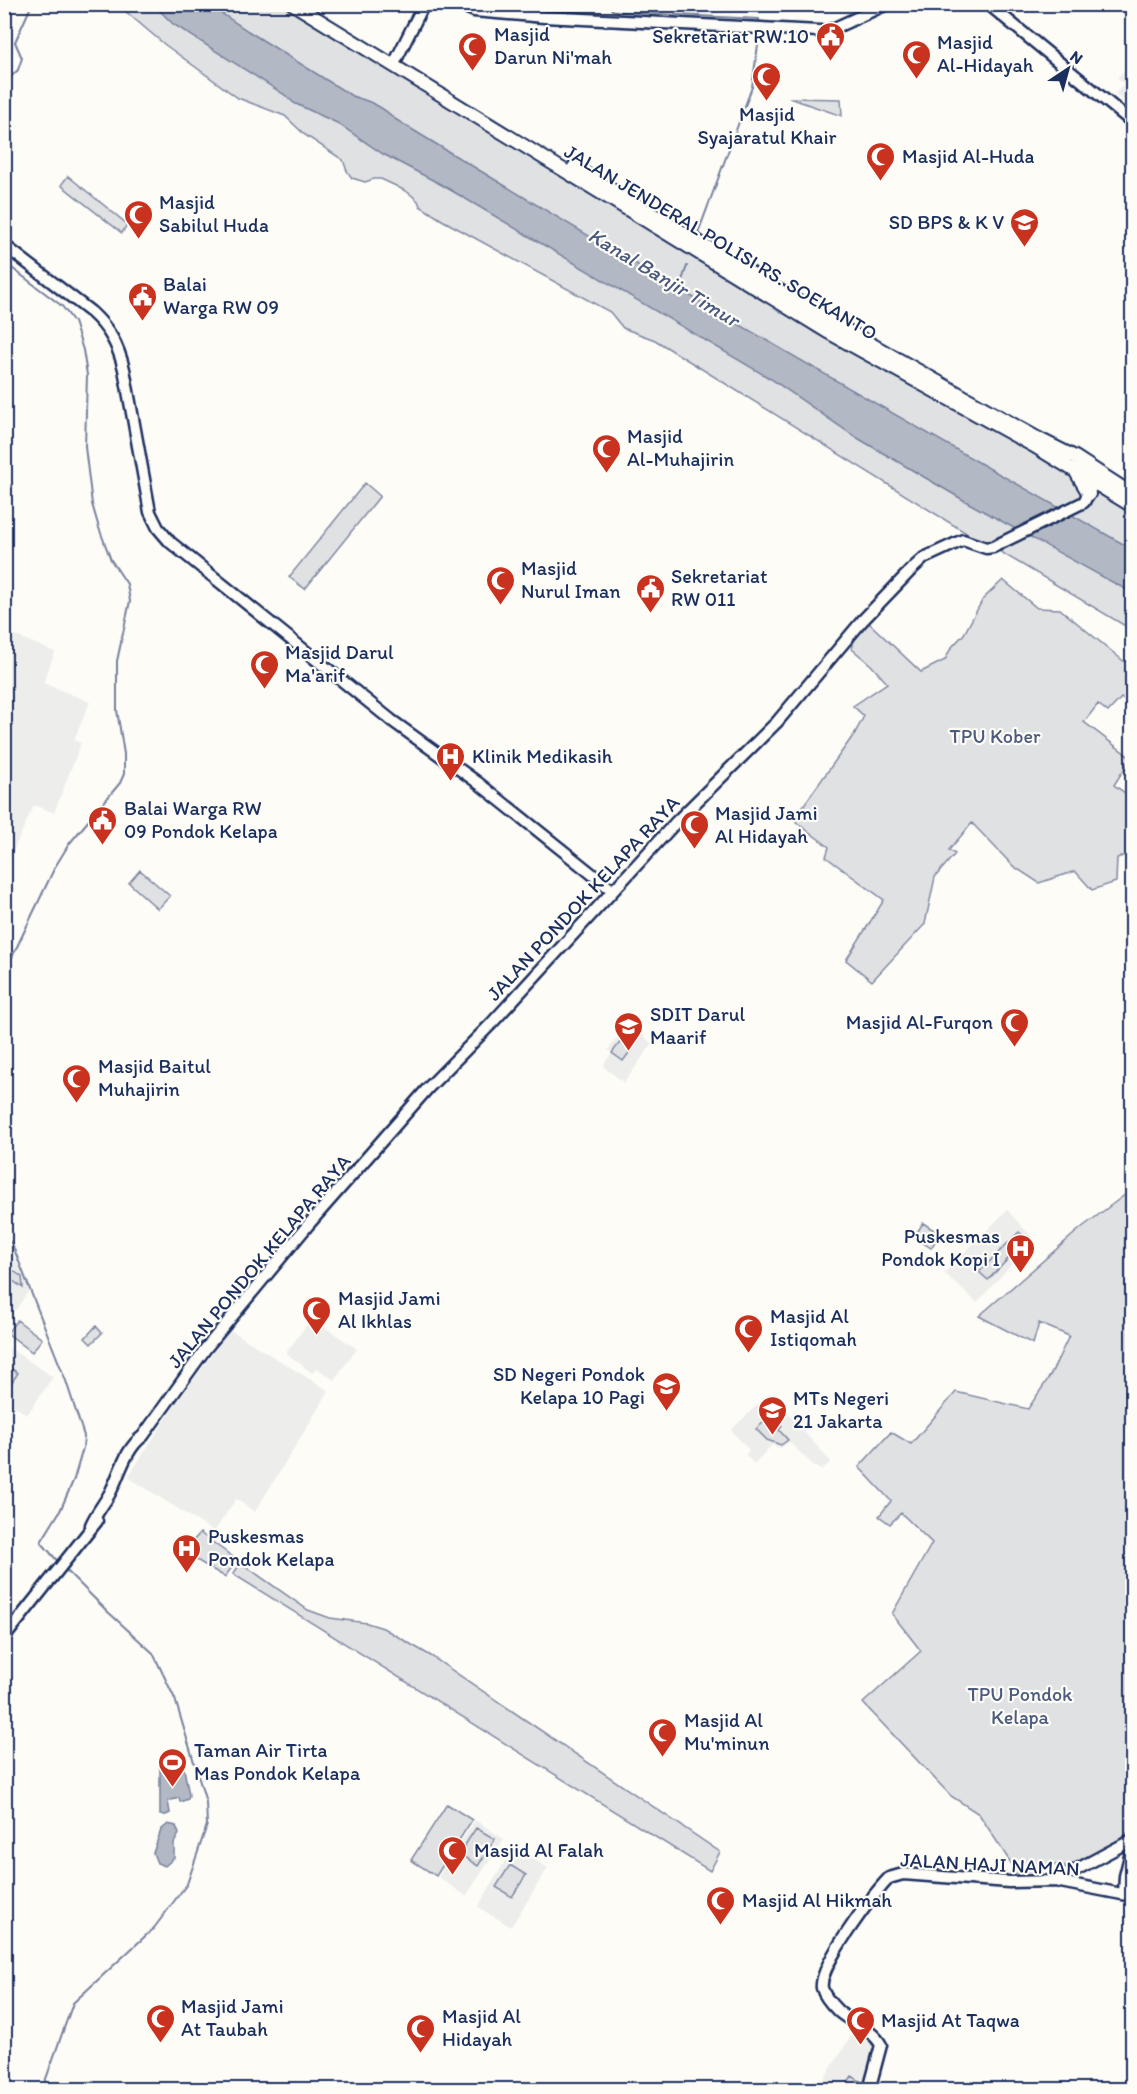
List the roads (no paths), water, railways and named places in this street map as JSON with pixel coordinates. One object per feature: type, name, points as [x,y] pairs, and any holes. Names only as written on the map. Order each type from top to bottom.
[{"type":"main road","name":"JALAN JENDERAL POLISI RS. SOEKANTO","points":[[293,4],[816,319],[1068,466],[1078,475],[1088,492]]},
{"type":"main road","name":"JALAN JENDERAL POLISI RS. SOEKANTO","points":[[306,4],[816,319],[1092,467],[1132,494]]},
{"type":"main road","points":[[1088,492],[1132,506]]},
{"type":"street","points":[[396,60],[424,4]]},
{"type":"street","points":[[458,4],[474,11],[544,17],[828,31],[884,5]]},
{"type":"street","points":[[988,4],[1132,122]]},
{"type":"street","points":[[4,245],[91,312],[102,322],[115,341],[119,349],[150,512],[158,528],[170,542],[391,720],[477,782],[612,890]]},
{"type":"street","points":[[1088,492],[1092,467]]},
{"type":"street","name":"JALAN PONDOK KELAPA RAYA","points":[[4,1638],[109,1504],[143,1436],[207,1348],[308,1225],[450,1064],[491,1024],[612,890],[677,821],[777,722],[862,621],[924,558],[957,542],[967,541],[986,548],[997,545],[1088,492]]},
{"type":"street","points":[[1055,1881],[1132,1840]]},
{"type":"street","points":[[1128,1895],[1125,1876],[1132,1848]]},
{"type":"street","name":"JALAN HAJI NAMAN","points":[[869,2090],[881,2045],[873,2035],[837,2010],[825,1995],[822,1981],[831,1958],[886,1882],[894,1876],[903,1874],[1009,1882],[1055,1881],[1128,1895]]},
{"type":"waterway","points":[[4,83],[18,70],[22,58],[15,42],[32,4]]},
{"type":"waterway","points":[[609,4],[612,10],[619,12],[759,19],[760,26]]},
{"type":"waterway","points":[[698,233],[752,87],[760,31]]},
{"type":"waterway","points":[[4,262],[62,306],[74,322],[83,350],[87,375],[85,447],[92,504],[111,560],[127,584],[130,601],[117,661],[117,710],[124,754],[124,774],[120,783],[69,844],[55,867],[4,974]]},
{"type":"waterway","name":"Kanal Banjir Timur","points":[[679,289],[687,266]]},
{"type":"waterway","points":[[4,1235],[12,1244],[66,1381],[84,1436],[74,1479],[60,1511],[41,1542],[60,1564]]},
{"type":"waterway","points":[[42,2090],[73,2003],[154,1928],[187,1884],[207,1825],[206,1802],[175,1699],[153,1653],[64,1568]]},
{"type":"place","name":"Sekretariat RW.10","points":[[830,62]]},
{"type":"place","name":"Masjid Darun Ni'mah","points":[[473,72]]},
{"type":"place","name":"Masjid Al-Hidayah","points":[[916,80]]},
{"type":"place","name":"Masjid Syajaratul Khair","points":[[767,102]]},
{"type":"place","name":"Masjid Al-Huda","points":[[881,182]]},
{"type":"place","name":"Masjid Sabilul Huda","points":[[138,240]]},
{"type":"place","name":"SD BPS & K V","points":[[1025,248]]},
{"type":"place","name":"Balai Warga RW 09","points":[[142,322]]},
{"type":"place","name":"Masjid Al-Muhajirin","points":[[606,474]]},
{"type":"place","name":"Masjid Nurul Iman","points":[[500,606]]},
{"type":"place","name":"Sekretariat RW 011","points":[[650,614]]},
{"type":"place","name":"Masjid Darul Ma'arif","points":[[264,690]]},
{"type":"place","name":"Klinik Medikasih","points":[[451,782]]},
{"type":"place","name":"Balai Warga RW 09 Pondok Kelapa","points":[[103,846]]},
{"type":"place","name":"Masjid Jami Al Hidayah","points":[[694,850]]},
{"type":"place","name":"Masjid Al-Furqon","points":[[1014,1048]]},
{"type":"place","name":"SDIT Darul Maarif","points":[[629,1052]]},
{"type":"place","name":"Masjid Baitul Muhajirin","points":[[77,1104]]},
{"type":"place","name":"Puskesmas Pondok Kopi I","points":[[1021,1274]]},
{"type":"place","name":"Masjid Jami Al Ikhlas","points":[[317,1336]]},
{"type":"place","name":"Masjid Al Istiqomah","points":[[749,1354]]},
{"type":"place","name":"SD Negeri Pondok Kelapa 10 Pagi","points":[[666,1412]]},
{"type":"place","name":"MTs Negeri 21 Jakarta","points":[[772,1436]]},
{"type":"place","name":"Puskesmas Pondok Kelapa","points":[[187,1574]]},
{"type":"place","name":"Masjid Al Mu'minun","points":[[663,1758]]},
{"type":"place","name":"Taman Air Tirta Mas Pondok Kelapa","points":[[173,1788]]},
{"type":"place","name":"Masjid Al Falah","points":[[453,1876]]},
{"type":"place","name":"Masjid Al Hikmah","points":[[721,1926]]},
{"type":"place","name":"Masjid Jami At Taubah","points":[[160,2044]]},
{"type":"place","name":"Masjid At Taqwa","points":[[860,2046]]},
{"type":"place","name":"Masjid Al Hidayah","points":[[421,2054]]},
{"type":"park label","name":"TPU Kober","points":[[995,736]]},
{"type":"park label","name":"TPU Pondok Kelapa","points":[[1020,1706]]}]
